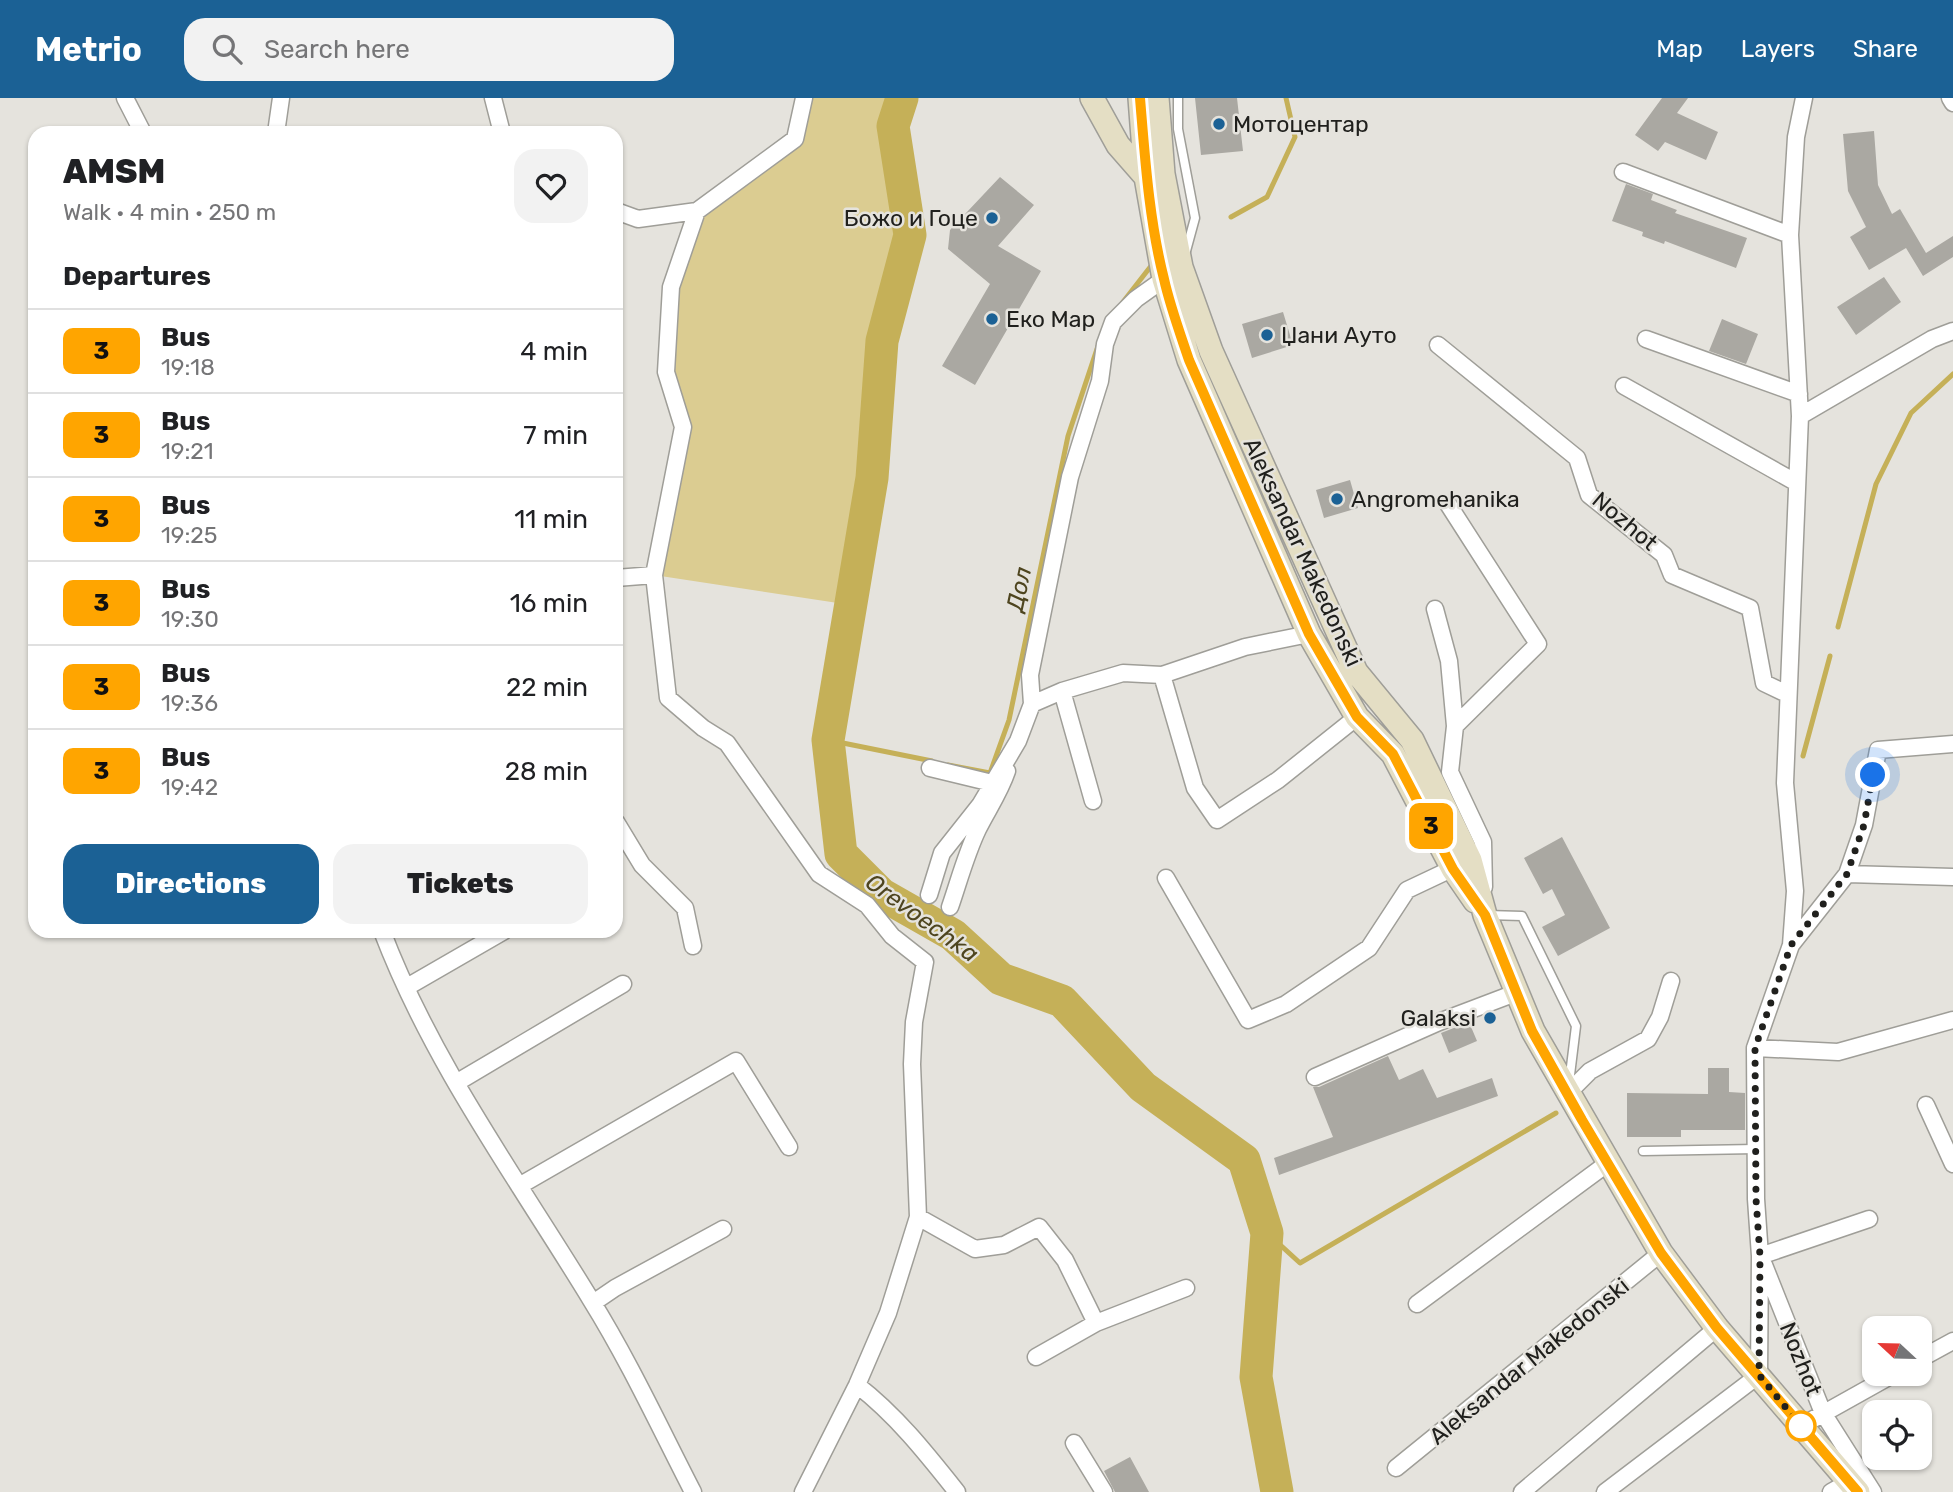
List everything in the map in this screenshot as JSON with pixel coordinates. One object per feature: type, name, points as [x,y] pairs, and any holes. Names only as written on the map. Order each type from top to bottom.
[{"type":"street","points":[[125,98],[139,126]]},
{"type":"street","points":[[277,126],[281,98]]},
{"type":"street","points":[[493,98],[500,126]]},
{"type":"street","points":[[623,214],[638,219],[697,211],[795,139],[804,98]]},
{"type":"street","points":[[1092,98],[1118,145],[1155,175]]},
{"type":"street","name":"Aleksandar Makedonski","points":[[1140,98],[1189,360],[1309,634],[1357,717],[1393,754],[1461,865]]},
{"type":"street","name":"Aleksandar Makedonski","points":[[1155,175],[1157,98]]},
{"type":"street","name":"Nozhot","points":[[1759,1375],[1760,1256],[1755,1048],[1791,945],[1795,891],[1784,783],[1800,416],[1790,235],[1796,137],[1804,98]]},
{"type":"street","points":[[1950,98],[1953,103]]},
{"type":"street","points":[[1623,172],[1790,235]]},
{"type":"street","points":[[697,211],[671,287],[666,372],[683,427],[654,575],[668,698],[703,728],[727,743],[819,874],[867,905],[892,936],[925,962],[914,1022],[912,1064],[918,1217],[888,1313],[806,1491]]},
{"type":"street","points":[[950,907],[978,829],[1000,793],[1032,704],[1030,675],[1070,477],[1097,392],[1105,344],[1113,322],[1136,299],[1172,273]]},
{"type":"street","name":"Aleksandar Makedonski","points":[[1172,273],[1211,351],[1356,672],[1412,740],[1461,865],[1518,992],[1532,1031],[1661,1253],[1717,1328],[1850,1485]]},
{"type":"street","points":[[1800,416],[1932,339],[1953,331]]},
{"type":"street","points":[[1646,339],[1798,394]]},
{"type":"street","name":"Nozhot","points":[[1438,345],[1577,458],[1589,495],[1664,555],[1672,575],[1751,608],[1764,683],[1787,694]]},
{"type":"street","points":[[1624,386],[1797,482]]},
{"type":"street","points":[[1448,504],[1538,643],[1455,726]]},
{"type":"street","points":[[623,577],[654,575]]},
{"type":"street","name":"Aleksandar Makedonski","points":[[1434,610],[1449,661],[1455,726],[1450,772],[1483,842],[1485,915]]},
{"type":"street","name":"Aleksandar Makedonski","points":[[1032,704],[1062,691],[1123,673],[1162,676],[1245,647],[1309,634]]},
{"type":"street","points":[[1162,676],[1195,788],[1217,820],[1278,780],[1357,717]]},
{"type":"street","points":[[1062,691],[1093,801]]},
{"type":"street","points":[[929,895],[942,853],[980,805],[1017,741]]},
{"type":"street","name":"Nozhot","points":[[1791,945],[1847,874],[1864,825],[1878,750],[1953,744]]},
{"type":"street","points":[[930,768],[992,783]]},
{"type":"street","points":[[623,834],[642,865],[685,908],[693,946]]},
{"type":"street","points":[[1166,878],[1248,1020],[1286,1004],[1369,948],[1407,890],[1461,865]]},
{"type":"street","points":[[1847,874],[1953,877]]},
{"type":"street","points":[[388,938],[407,987],[456,1083],[593,1303],[693,1492]]},
{"type":"street","points":[[407,987],[492,938]]},
{"type":"street","points":[[1568,1093],[1590,1071],[1648,1040],[1660,1017],[1671,981]]},
{"type":"street","points":[[456,1083],[623,984]]},
{"type":"street","points":[[1315,1077],[1518,992]]},
{"type":"street","points":[[1755,1048],[1838,1052],[1953,1020]]},
{"type":"street","points":[[519,1185],[736,1061],[789,1147]]},
{"type":"street","points":[[1926,1105],[1953,1164]]},
{"type":"street","points":[[1417,1304],[1608,1163]]},
{"type":"street","points":[[918,1217],[975,1249],[1004,1245],[1039,1227],[1065,1260],[1096,1323]]},
{"type":"street","points":[[1760,1256],[1869,1219]]},
{"type":"street","points":[[593,1303],[615,1288],[723,1229]]},
{"type":"street","name":"Aleksandar Makedonski","points":[[1396,1468],[1661,1253]]},
{"type":"street","name":"Nozhot","points":[[1760,1256],[1850,1485],[1873,1492]]},
{"type":"street","points":[[1036,1357],[1096,1323],[1186,1288]]},
{"type":"street","points":[[1522,1492],[1717,1328]]},
{"type":"street","points":[[1932,1353],[1952,1344]]},
{"type":"street","points":[[1605,1492],[1759,1375]]},
{"type":"street","points":[[857,1385],[879,1402],[918,1443],[957,1492]]},
{"type":"street","points":[[1801,1426],[1872,1386]]},
{"type":"street","points":[[1074,1443],[1104,1492]]},
{"type":"lane","points":[[1172,273],[1195,218],[1178,129],[1178,98]]},
{"type":"lane","points":[[1485,915],[1522,916],[1576,1026],[1568,1093]]},
{"type":"lane","points":[[1643,1151],[1756,1149]]},
{"type":"shaded area","points":[[804,98],[902,98],[893,126],[910,235],[882,341],[872,478],[851,605],[654,575],[683,427],[666,372],[671,287],[697,211],[795,139]]},
{"type":"building","name":"Мотоцентар","points":[[1195,98],[1237,98],[1243,151],[1201,155]]},
{"type":"building","points":[[1662,98],[1688,98],[1677,113],[1718,132],[1706,160],[1665,142],[1658,151],[1635,135]]},
{"type":"building","points":[[1874,131],[1878,185],[1892,214],[1900,209],[1926,253],[1953,236],[1953,257],[1923,276],[1906,248],[1869,270],[1850,237],[1866,227],[1848,191],[1843,134]]},
{"type":"building","points":[[1000,177],[1034,205],[998,246],[1041,271],[975,385],[942,366],[990,284],[948,249],[950,230]]},
{"type":"building","points":[[1626,184],[1653,194],[1651,200],[1677,210],[1675,213],[1747,238],[1736,268],[1665,241],[1664,244],[1642,236],[1643,232],[1612,221]]},
{"type":"building","points":[[1884,277],[1901,302],[1856,335],[1837,307]]},
{"type":"building","name":"Џани Ауто","points":[[1283,312],[1293,345],[1252,358],[1242,324]]},
{"type":"building","points":[[1722,319],[1758,334],[1746,364],[1709,351]]},
{"type":"building","name":"Angromehanika","points":[[1350,480],[1358,508],[1324,518],[1316,490]]},
{"type":"building","points":[[1562,837],[1610,928],[1558,956],[1542,927],[1565,915],[1552,889],[1543,894],[1524,858]]},
{"type":"building","points":[[1469,1022],[1477,1041],[1449,1053],[1441,1033]]},
{"type":"building","points":[[1388,1056],[1399,1080],[1423,1069],[1437,1098],[1492,1078],[1498,1096],[1279,1175],[1274,1158],[1333,1137],[1313,1087],[1319,1087]]},
{"type":"building","points":[[1708,1068],[1729,1068],[1729,1092],[1745,1093],[1745,1130],[1681,1130],[1681,1137],[1627,1137],[1627,1093],[1708,1094]]},
{"type":"building","points":[[1130,1457],[1149,1492],[1115,1492],[1104,1471]]},
{"type":"waterway","name":"Orevoechka","points":[[902,98],[893,126],[910,235],[882,341],[872,478],[828,740],[841,854],[881,894],[953,935],[1001,979],[1062,1001],[1143,1087],[1244,1160],[1267,1233],[1256,1377],[1277,1492]]},
{"type":"waterway","name":"Дол","points":[[1231,217],[1267,197],[1295,137],[1286,98]]},
{"type":"waterway","name":"Дол","points":[[1123,302],[1151,266]]},
{"type":"waterway","name":"Дол","points":[[948,765],[990,773],[1009,720],[1068,436],[1098,346]]},
{"type":"waterway","points":[[1838,627],[1876,484],[1911,413],[1953,374]]},
{"type":"waterway","points":[[1803,756],[1830,656]]},
{"type":"waterway","name":"Дол","points":[[828,740],[932,761]]},
{"type":"waterway","points":[[1267,1233],[1300,1263],[1556,1113]]},
{"type":"bus line","name":"3","points":[[1140,98],[1146,177],[1164,279],[1175,317],[1189,360],[1309,634],[1357,717],[1393,754],[1453,869],[1485,915],[1532,1031],[1661,1253],[1717,1328],[1858,1492]]},
{"type":"place","name":"Мотоцентар","points":[[1219,124]]},
{"type":"place","name":"Божо и Гоце","points":[[992,218]]},
{"type":"place","name":"Еко Мар","points":[[992,319]]},
{"type":"place","name":"Џани Ауто","points":[[1267,335]]},
{"type":"place","name":"Angromehanika","points":[[1337,499]]},
{"type":"place","name":"Galaksi","points":[[1490,1018]]},
{"type":"route","points":[[1801,1426],[1759,1375],[1760,1256],[1756,1199],[1755,1048],[1791,945],[1847,874],[1864,825],[1873,775]]}]
